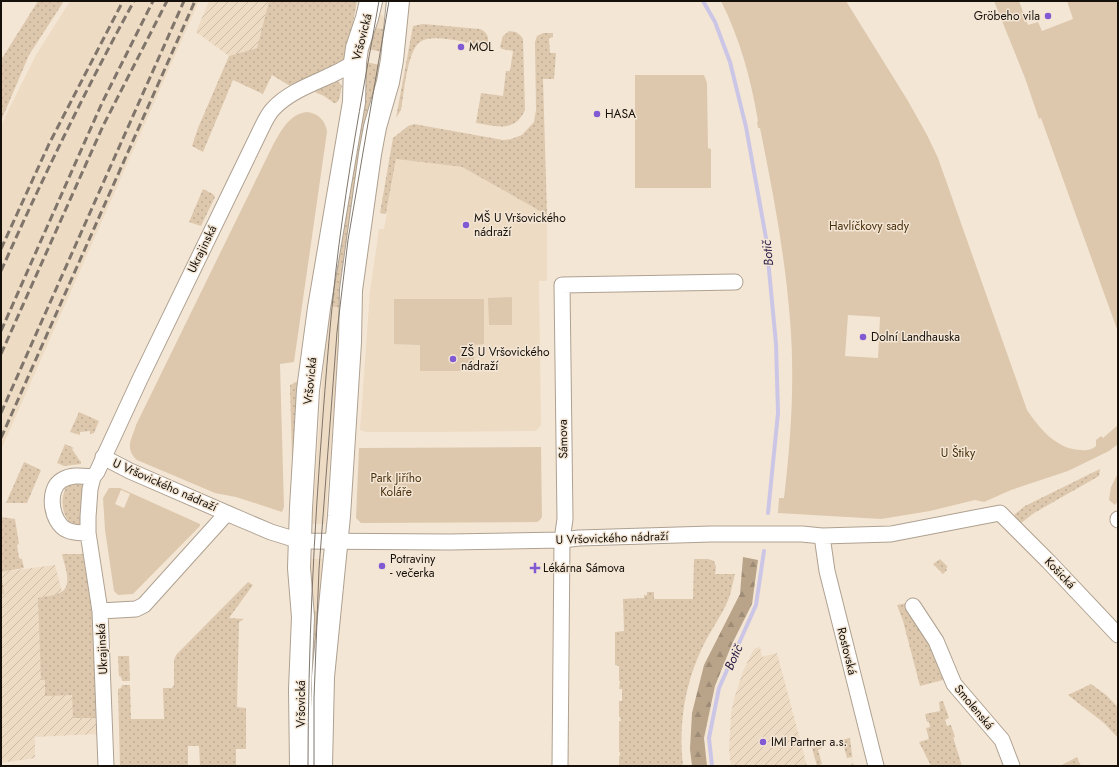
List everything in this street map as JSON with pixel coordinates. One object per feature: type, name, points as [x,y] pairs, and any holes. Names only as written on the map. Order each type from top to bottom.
[{"type":"main road","name":"Vršovická","points":[[301,766],[300,689],[303,617],[299,568],[304,448],[314,340],[354,102],[355,62],[357,48],[368,18],[371,1]]},
{"type":"main road","name":"Vršovická","points":[[321,766],[323,690],[340,508],[350,342],[351,290],[371,147],[388,82],[392,60],[398,1]]},
{"type":"main road","points":[[300,689],[323,690]]},
{"type":"street","name":"Ukrajinská","points":[[106,766],[100,611],[88,533],[89,498],[93,477],[97,472],[263,124],[273,109],[286,98],[299,90],[344,70],[355,62]]},
{"type":"street","name":"Sámova","points":[[560,766],[562,540],[565,519],[562,285],[735,282]]},
{"type":"street","name":"U Vršovického nádraží","points":[[103,457],[130,471],[271,532],[300,541],[450,542],[562,540],[579,538],[711,534],[891,534],[1000,513]]},
{"type":"street","points":[[88,533],[70,532],[62,527],[58,522],[54,509],[53,493],[60,481],[67,478],[80,476],[93,477]]},
{"type":"street","name":"U Vršovického nádraží","points":[[100,611],[136,609],[144,605],[227,513]]},
{"type":"street","name":"Košická","points":[[1000,513],[1050,562],[1118,635]]},
{"type":"street","name":"Rostovská","points":[[818,535],[876,766]]},
{"type":"street","name":"Smolenská","points":[[913,606],[936,641],[954,684],[991,725],[1002,740],[1012,766]]},
{"type":"shaded area","points":[[70,1],[199,1],[1,450],[1,125],[36,55]]},
{"type":"shaded area","points":[[209,1],[269,1],[257,48],[229,56],[196,32]]},
{"type":"shaded area","points":[[374,9],[389,21],[387,30],[371,27]]},
{"type":"shaded area","points":[[396,159],[462,167],[547,215],[547,281],[539,281],[541,425],[535,431],[366,432],[360,430],[370,291],[379,229],[384,229]]},
{"type":"shaded area","points":[[328,307],[344,308],[340,353],[337,368],[325,524],[312,524]]},
{"type":"shaded area","points":[[309,559],[324,559],[320,611],[308,610]]},
{"type":"shaded area","points":[[55,565],[93,708],[98,734],[35,737],[35,758],[1,763],[1,572]]},
{"type":"shaded area","points":[[760,647],[762,657],[777,653],[807,766],[731,766],[729,751],[731,714],[734,699],[743,671],[754,649]]},
{"type":"green space","points":[[38,1],[64,1],[29,55],[1,121],[1,60]]},
{"type":"green space","points":[[269,1],[357,1],[347,56],[337,66],[330,70],[290,86],[272,75],[263,94],[233,80],[203,152],[192,146],[198,128],[229,56],[257,48]]},
{"type":"green space","name":"Havlíčkovy sady","points":[[721,1],[846,1],[908,101],[938,158],[1027,410],[1050,437],[1073,449],[1092,449],[1096,446],[1096,440],[1101,436],[1103,438],[1118,425],[1118,444],[1109,451],[1068,471],[1011,490],[984,502],[975,500],[930,511],[881,519],[778,513],[779,498],[784,498],[792,409],[792,364],[788,296],[774,200],[760,128],[758,128],[752,90],[744,60],[728,15]],"holes":[[[848,315],[880,317],[878,358],[845,356]]]},
{"type":"green space","points":[[994,1],[1019,1],[1028,25],[1038,22],[1042,31],[1073,19],[1067,1],[1118,1],[1118,332],[1041,118],[1039,119],[1025,78]]},
{"type":"green space","points":[[423,24],[480,29],[487,35],[488,44],[483,46],[460,41],[433,38],[420,42],[412,54],[409,63],[401,110],[396,118],[413,26]]},
{"type":"green space","points":[[371,27],[387,30],[383,52],[367,49]]},
{"type":"green space","points":[[509,31],[516,32],[523,39],[525,110],[516,122],[510,125],[498,126],[476,123],[481,93],[503,96],[506,71],[510,71],[513,51],[502,49],[500,47],[503,36]]},
{"type":"green space","points":[[543,33],[553,33],[553,37],[549,38],[550,53],[556,53],[554,79],[543,79],[547,215],[462,167],[396,159],[386,214],[380,213],[393,138],[408,126],[414,124],[503,140],[522,135],[534,122],[536,110],[535,42],[537,36]]},
{"type":"green space","points":[[365,62],[381,65],[344,308],[324,306]]},
{"type":"green space","points":[[635,75],[704,75],[707,83],[708,148],[711,149],[711,188],[635,188]]},
{"type":"green space","points":[[338,81],[342,86],[339,100],[336,103],[315,92],[316,90]]},
{"type":"green space","points":[[307,112],[315,114],[321,118],[325,124],[327,132],[294,362],[280,364],[284,507],[282,512],[236,497],[215,493],[137,460],[133,456],[130,443],[136,425],[273,145],[290,120],[301,113]]},
{"type":"green space","points":[[203,189],[213,194],[215,197],[201,226],[189,222]]},
{"type":"green space","points":[[512,297],[512,325],[489,325],[488,298]]},
{"type":"green space","points":[[394,299],[484,299],[484,344],[474,345],[474,371],[420,371],[420,345],[394,344]]},
{"type":"green space","points":[[302,379],[296,457],[292,458],[290,385]]},
{"type":"green space","points":[[79,412],[99,421],[94,433],[90,434],[90,431],[80,432],[80,435],[70,432]]},
{"type":"green space","points":[[65,444],[74,448],[72,449],[81,461],[81,464],[64,466],[57,463]]},
{"type":"green space","name":"Park Jiřího Koláře","points":[[541,447],[542,517],[537,522],[361,523],[356,518],[359,448]]},
{"type":"green space","points":[[1118,459],[1118,501],[1115,505],[1109,500],[1111,487],[1117,475]]},
{"type":"green space","points":[[24,462],[41,470],[27,503],[6,503]]},
{"type":"green space","points":[[1100,469],[1099,476],[1034,513],[1021,523],[1014,515],[1025,506]]},
{"type":"green space","points":[[69,483],[81,483],[83,486],[81,500],[81,525],[79,527],[68,521],[63,508],[63,495]]},
{"type":"green space","points":[[109,488],[120,488],[200,524],[200,526],[133,594],[118,595],[114,591],[105,530],[103,498]],"holes":[[[121,490],[130,494],[124,508],[115,504]]]},
{"type":"green space","points":[[1,517],[15,519],[19,544],[17,545],[19,558],[22,559],[24,568],[1,572]]},
{"type":"green space","points":[[62,554],[83,554],[93,619],[96,718],[73,718],[72,695],[45,696],[45,680],[41,680],[38,598],[58,594],[64,590],[67,575]]},
{"type":"green space","points":[[743,557],[758,560],[752,604],[732,644],[715,686],[704,738],[707,766],[692,766],[690,749],[692,713],[704,665],[740,594]]},
{"type":"green space","points":[[694,559],[708,559],[714,561],[716,567],[715,574],[735,574],[730,595],[721,615],[703,646],[687,689],[681,735],[683,766],[619,766],[619,721],[621,721],[619,717],[619,701],[622,701],[622,689],[619,689],[619,666],[615,665],[615,632],[624,631],[623,599],[644,598],[644,595],[647,595],[647,592],[654,592],[654,599],[693,599]]},
{"type":"green space","points":[[940,559],[948,567],[943,574],[933,564]]},
{"type":"green space","points":[[1,572],[4,594],[1,593]]},
{"type":"green space","points":[[248,582],[253,585],[229,618],[244,619],[239,622],[237,707],[246,708],[246,749],[236,749],[236,766],[200,766],[199,746],[188,746],[188,766],[120,766],[118,689],[121,688],[122,685],[130,685],[131,719],[164,719],[163,688],[172,688],[174,685],[174,660],[176,655]]},
{"type":"green space","points":[[907,603],[930,639],[943,680],[920,686],[903,621],[897,605]]},
{"type":"green space","points":[[308,610],[320,611],[318,679],[305,678]]},
{"type":"green space","points":[[118,656],[129,656],[130,681],[122,681],[121,677],[119,676]]},
{"type":"green space","points":[[1091,684],[1106,695],[1118,707],[1118,738],[1104,723],[1068,695]]},
{"type":"green space","points":[[943,701],[949,718],[945,720],[947,726],[951,725],[962,766],[931,766],[919,742],[929,739],[926,728],[930,727],[925,714],[940,711],[939,702]]},
{"type":"green space","points":[[850,738],[853,763],[852,757],[847,758],[841,740]]},
{"type":"green space","points":[[821,745],[822,748],[818,750],[822,764],[817,766],[812,748]]},
{"type":"green space","points":[[1077,757],[1081,766],[1060,766]]},
{"type":"waterway","name":"Botič","points":[[703,1],[715,22],[730,62],[746,127],[766,238],[776,344],[778,413],[768,513]]},
{"type":"waterway","name":"Botič","points":[[712,766],[709,738],[719,688],[756,605],[764,551]]},
{"type":"tram line","points":[[308,766],[310,634],[314,547],[331,318],[346,194],[379,1]]},
{"type":"tram line","points":[[314,766],[314,698],[319,569],[337,332],[348,240],[389,1]]},
{"type":"railway","points":[[1,249],[49,144],[123,1]]},
{"type":"railway","points":[[1,271],[65,134],[134,1]]},
{"type":"railway","points":[[1,331],[102,103],[153,1]]},
{"type":"railway","points":[[1,354],[103,126],[167,1]]},
{"type":"railway","points":[[1,413],[184,1]]},
{"type":"railway","points":[[1,438],[195,1]]},
{"type":"place","name":"Gröbeho vila","points":[[1048,16]]},
{"type":"place","name":"MOL","points":[[461,47]]},
{"type":"place","name":"HASA","points":[[597,114]]},
{"type":"place","name":"MŠ U Vršovického nádraží","points":[[466,225]]},
{"type":"place","name":"Dolní Landhauska","points":[[863,337]]},
{"type":"place","name":"ZŠ U Vršovického nádraží","points":[[453,359]]},
{"type":"place","name":"Potraviny - večerka","points":[[382,566]]},
{"type":"place","name":"Lékárna Sámova","points":[[535,568]]},
{"type":"place","name":"IMI Partner a.s.","points":[[763,742]]},
{"type":"park label","name":"U Štiky","points":[[958,453]]}]
